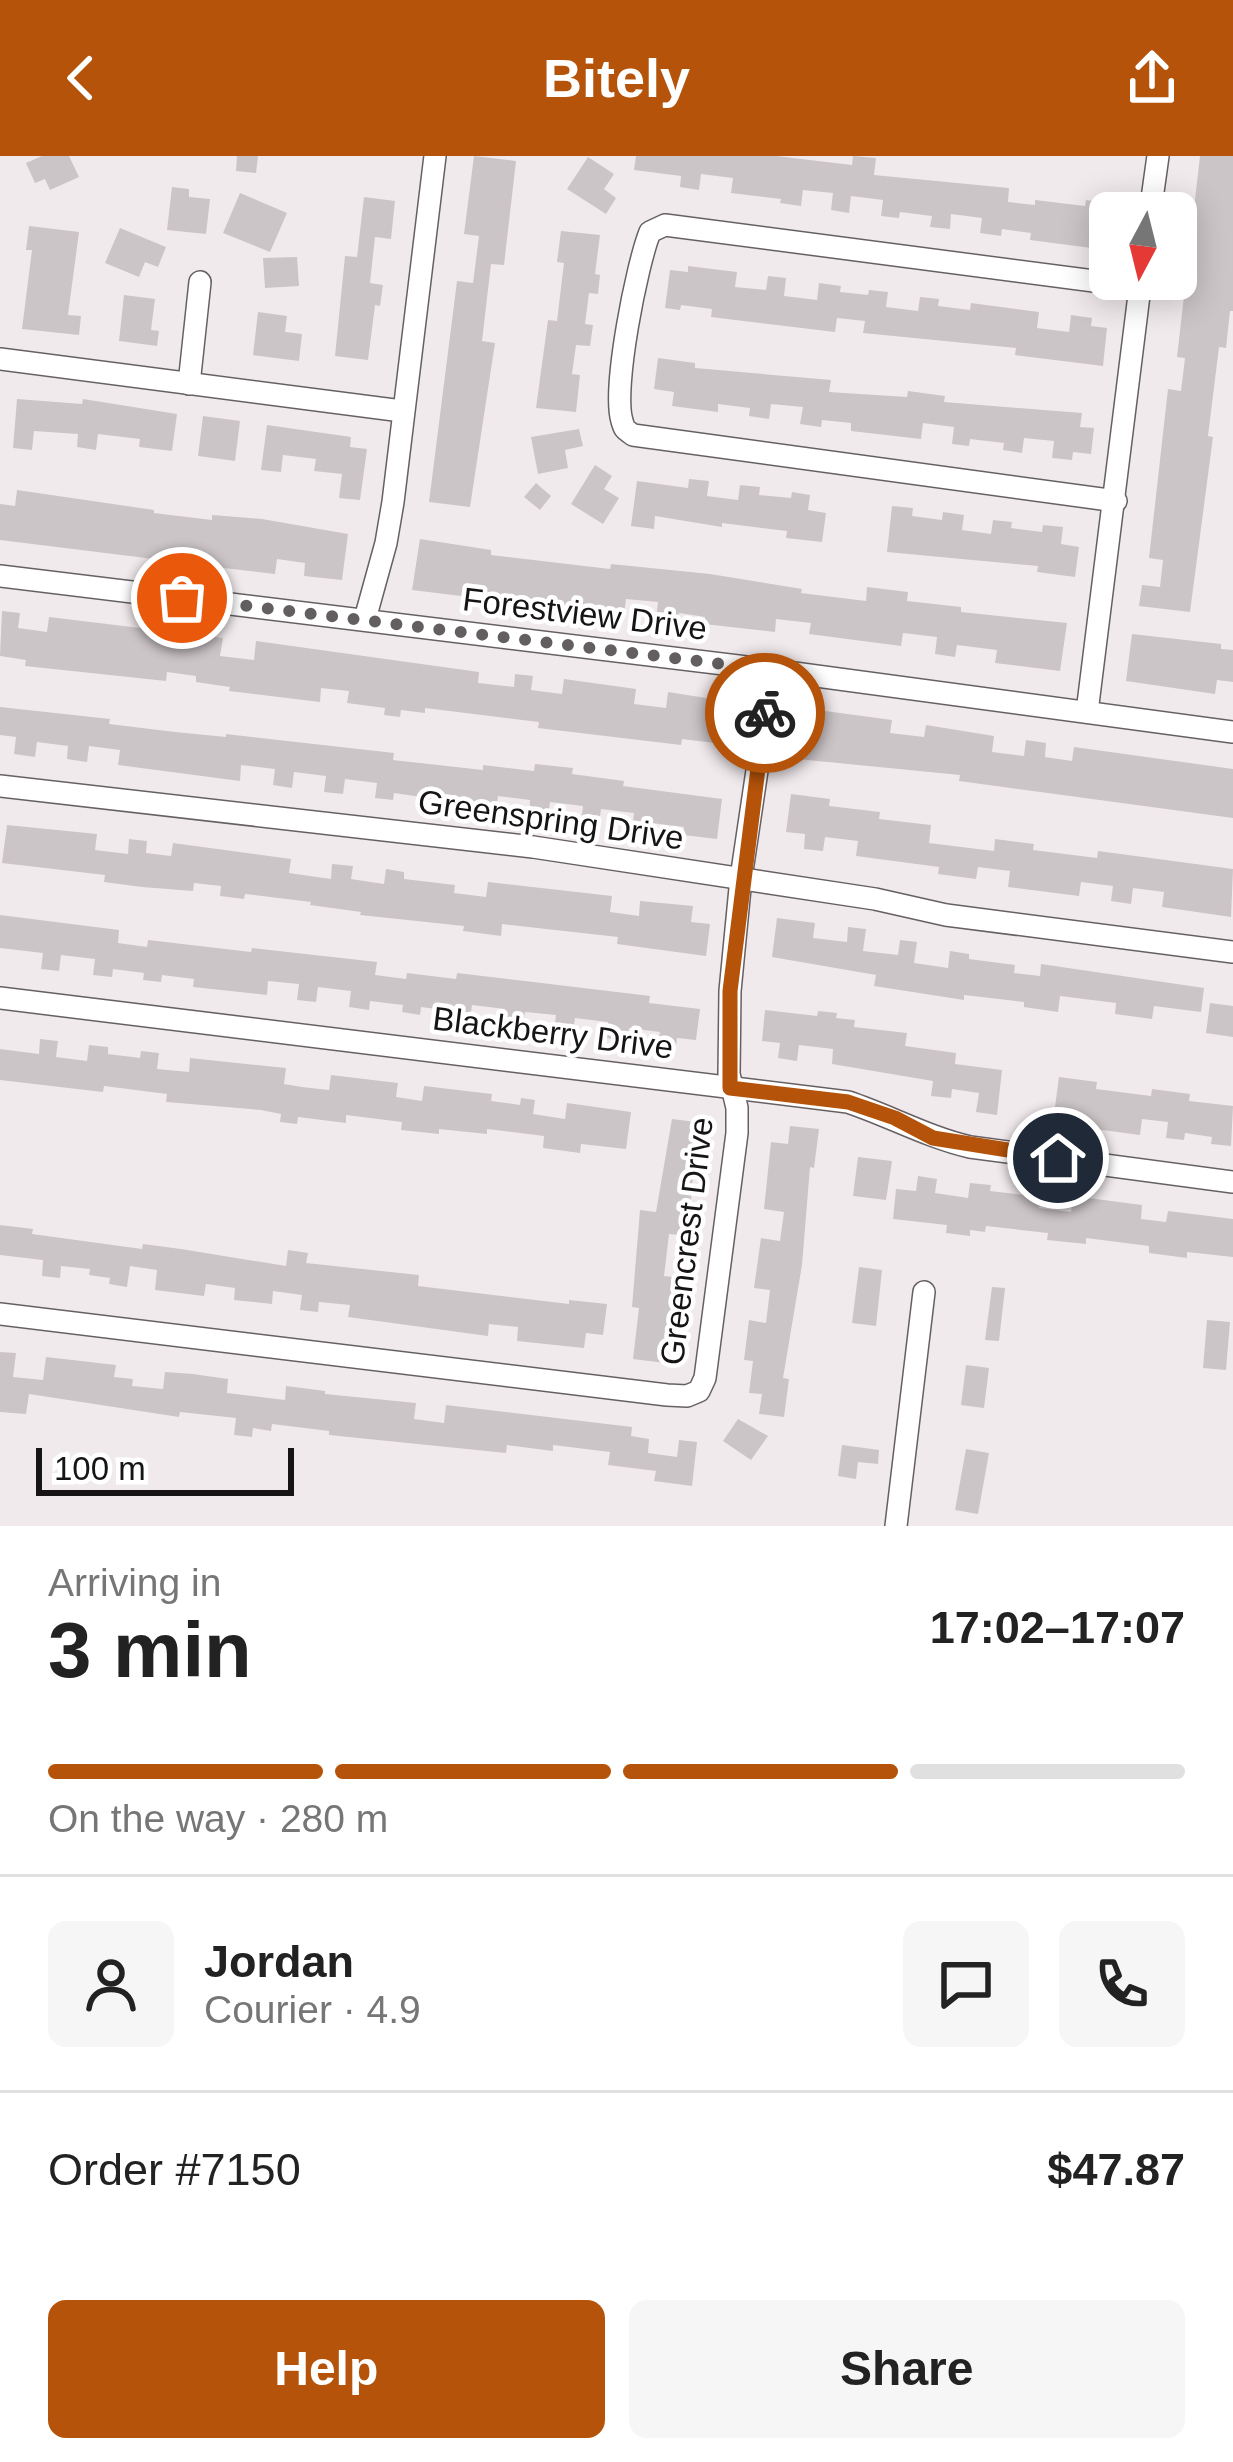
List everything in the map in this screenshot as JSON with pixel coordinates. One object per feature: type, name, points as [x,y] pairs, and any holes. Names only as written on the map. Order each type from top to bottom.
[{"type":"street","points":[[364,619],[386,543],[435,156]]},
{"type":"street","points":[[1153,192],[1158,156]]},
{"type":"street","points":[[1089,277],[655,227],[642,252],[619,404],[622,424],[633,435],[658,440],[1116,501]]},
{"type":"street","points":[[189,384],[200,282]]},
{"type":"street","points":[[1088,712],[1138,300]]},
{"type":"street","points":[[0,358],[403,411]]},
{"type":"street","name":"Forestview Drive","points":[[0,576],[772,670],[1233,732]]},
{"type":"street","name":"Greencrest Drive","points":[[0,1314],[667,1395],[699,1391],[705,1378],[736,1133],[737,1108],[730,1088],[730,991],[741,878],[772,670]]},
{"type":"street","name":"Greenspring Drive","points":[[0,786],[533,848],[874,899],[946,915],[1233,952]]},
{"type":"street","name":"Blackberry Drive","points":[[0,998],[848,1102],[933,1138],[970,1147],[1233,1182]]},
{"type":"street","points":[[896,1526],[924,1292]]},
{"type":"building","points":[[42,156],[69,156],[79,177],[50,190],[45,179],[35,183],[26,163]]},
{"type":"building","points":[[237,156],[258,156],[256,173],[236,171]]},
{"type":"building","points":[[474,156],[516,161],[504,265],[491,264],[482,341],[495,343],[470,507],[429,502],[457,281],[473,283],[479,236],[464,234]]},
{"type":"building","points":[[636,156],[776,156],[852,165],[853,156],[876,158],[874,175],[1009,188],[1008,202],[1085,206],[1089,200],[1089,248],[1030,240],[1031,233],[1002,229],[1001,236],[980,233],[982,218],[951,214],[950,229],[930,227],[932,216],[900,212],[899,218],[881,216],[883,200],[851,196],[849,213],[831,210],[833,193],[803,190],[801,206],[731,193],[733,178],[701,174],[699,190],[680,187],[681,176],[634,170]]},
{"type":"building","points":[[1200,156],[1233,156],[1233,311],[1226,348],[1219,347],[1208,436],[1213,437],[1190,612],[1139,606],[1142,585],[1160,587],[1163,560],[1149,558],[1168,389],[1181,391],[1185,358],[1177,357],[1184,300],[1197,300]]},
{"type":"building","points":[[588,157],[614,174],[604,189],[616,198],[606,214],[567,189]]},
{"type":"building","points":[[172,187],[189,189],[189,197],[210,199],[206,234],[167,230]]},
{"type":"building","points":[[240,193],[287,213],[270,252],[223,233]]},
{"type":"building","points":[[364,197],[395,201],[391,239],[375,237],[370,283],[383,285],[380,306],[375,305],[368,360],[335,356],[345,256],[357,257]]},
{"type":"building","points":[[29,226],[79,232],[68,315],[81,316],[79,335],[22,329],[32,250],[26,250]]},
{"type":"building","points":[[120,228],[166,247],[158,267],[145,262],[139,277],[105,263]]},
{"type":"building","points":[[561,231],[600,235],[595,274],[600,275],[598,294],[589,293],[585,324],[593,325],[590,346],[576,345],[572,374],[580,375],[576,412],[536,408],[548,320],[557,321],[564,263],[557,262]]},
{"type":"building","points":[[297,257],[299,286],[265,288],[263,258]]},
{"type":"building","points":[[688,266],[737,272],[735,287],[766,290],[768,276],[786,278],[784,296],[817,300],[819,283],[841,286],[840,292],[888,292],[886,307],[918,311],[920,297],[939,299],[938,306],[970,310],[971,303],[1039,312],[1037,328],[1069,332],[1071,315],[1092,318],[1091,326],[1107,328],[1103,366],[1015,355],[1016,348],[863,333],[865,321],[837,318],[835,332],[711,317],[712,309],[665,308],[670,270],[688,272]]},
{"type":"building","points":[[124,295],[155,299],[151,330],[159,331],[157,346],[119,341]]},
{"type":"building","points":[[258,312],[287,316],[285,332],[302,334],[299,361],[253,355]]},
{"type":"building","points":[[658,358],[695,363],[695,368],[831,380],[829,392],[907,397],[908,391],[945,396],[944,402],[1082,413],[1080,427],[1094,428],[1091,454],[1073,452],[1072,460],[1052,458],[1054,441],[1024,438],[1022,453],[1003,450],[1004,443],[970,439],[969,446],[952,444],[954,427],[923,423],[921,439],[851,431],[851,423],[800,424],[803,407],[771,404],[769,419],[749,416],[750,408],[718,404],[718,412],[672,406],[674,392],[654,389]]},
{"type":"building","points":[[17,399],[82,404],[83,399],[177,414],[172,451],[139,447],[140,439],[98,434],[96,450],[77,447],[78,434],[34,431],[32,450],[13,448]]},
{"type":"building","points":[[203,416],[240,421],[235,461],[198,456]]},
{"type":"building","points":[[267,425],[351,437],[350,447],[367,449],[360,500],[339,498],[342,474],[314,471],[316,459],[283,455],[281,472],[261,470]]},
{"type":"building","points":[[579,429],[583,446],[565,450],[568,468],[538,474],[531,437]]},
{"type":"building","points":[[595,465],[612,476],[604,489],[619,498],[603,524],[571,504]]},
{"type":"building","points":[[689,479],[709,481],[707,496],[738,500],[740,485],[760,487],[759,495],[810,495],[808,510],[826,513],[822,542],[786,538],[787,531],[655,516],[654,529],[631,526],[637,481],[688,488]]},
{"type":"building","points":[[536,483],[551,496],[540,510],[524,497]]},
{"type":"building","points":[[17,490],[154,513],[212,520],[212,515],[262,519],[348,534],[342,580],[304,576],[305,563],[277,559],[275,574],[206,566],[207,554],[179,550],[178,562],[0,540],[0,504],[15,506]]},
{"type":"building","points":[[892,506],[913,508],[912,516],[942,520],[943,512],[964,515],[962,530],[991,534],[993,520],[1042,532],[1043,525],[1063,527],[1061,544],[1079,547],[1075,577],[1037,572],[1038,566],[887,552]]},
{"type":"building","points":[[420,539],[491,550],[491,555],[610,569],[611,564],[710,574],[866,601],[867,587],[908,592],[907,601],[961,607],[961,612],[1067,623],[1060,671],[995,663],[997,650],[957,645],[955,657],[935,654],[937,637],[903,633],[901,646],[809,634],[811,623],[776,619],[775,632],[704,624],[705,617],[679,613],[678,622],[656,619],[658,602],[626,599],[624,616],[412,590]]},
{"type":"building","points":[[2,611],[20,613],[18,628],[47,632],[49,617],[223,638],[220,656],[254,660],[256,641],[479,672],[478,683],[514,687],[515,674],[533,676],[531,690],[562,694],[564,679],[636,689],[634,704],[666,708],[668,692],[738,703],[732,745],[682,739],[681,745],[538,728],[539,722],[425,708],[425,713],[401,710],[400,717],[384,715],[385,708],[347,703],[349,691],[321,688],[320,702],[229,691],[230,687],[196,682],[196,676],[167,672],[166,681],[25,666],[26,660],[0,656]]},
{"type":"building","points":[[1132,634],[1221,644],[1221,649],[1233,650],[1233,682],[1217,680],[1215,694],[1126,681]]},
{"type":"building","points":[[0,707],[110,719],[109,724],[175,732],[394,753],[393,760],[483,770],[483,765],[534,771],[535,764],[573,768],[572,774],[624,781],[623,786],[722,799],[717,839],[683,835],[684,827],[651,823],[650,830],[632,828],[634,813],[601,809],[599,824],[581,822],[583,806],[550,802],[548,818],[529,816],[530,800],[498,796],[496,812],[427,804],[428,798],[394,793],[393,800],[375,798],[377,783],[345,779],[343,794],[324,792],[326,776],[294,772],[292,788],[273,785],[275,769],[241,765],[240,781],[118,765],[120,750],[89,746],[87,762],[67,759],[68,746],[37,742],[35,757],[14,754],[16,737],[0,735]]},
{"type":"building","points":[[803,708],[892,720],[890,733],[924,737],[926,725],[994,736],[992,752],[1024,756],[1026,740],[1046,743],[1045,757],[1072,761],[1074,747],[1233,769],[1233,818],[959,781],[960,775],[797,759]]},
{"type":"building","points":[[791,794],[830,799],[829,806],[880,812],[879,819],[931,825],[929,843],[994,851],[995,839],[1034,844],[1033,850],[1097,858],[1098,851],[1233,869],[1231,917],[1162,907],[1164,892],[1133,888],[1131,904],[1111,901],[1113,886],[1081,882],[1079,896],[1008,887],[1010,871],[978,867],[976,879],[938,874],[939,867],[856,856],[858,841],[825,837],[823,851],[804,849],[805,834],[786,832]]},
{"type":"building","points":[[7,825],[97,834],[95,850],[128,854],[129,839],[147,841],[146,853],[171,856],[173,843],[291,859],[289,873],[331,879],[332,864],[353,866],[351,879],[384,884],[386,869],[404,872],[404,879],[455,885],[454,893],[486,897],[488,882],[612,896],[610,912],[639,916],[640,901],[693,906],[691,922],[710,924],[706,956],[617,944],[618,937],[502,924],[501,936],[463,931],[464,926],[360,915],[311,902],[245,894],[244,899],[220,896],[221,886],[194,883],[193,891],[142,887],[104,882],[105,875],[2,863]]},
{"type":"building","points":[[0,915],[119,930],[118,943],[147,947],[148,940],[251,952],[252,948],[377,962],[375,975],[406,979],[407,973],[456,979],[457,973],[650,996],[649,1003],[700,1009],[696,1040],[677,1038],[676,1046],[658,1043],[660,1032],[629,1028],[627,1041],[606,1038],[608,1022],[575,1018],[573,1034],[554,1031],[556,1015],[525,1012],[523,1027],[503,1024],[505,1009],[472,1005],[470,1020],[451,1018],[452,1011],[421,1007],[420,1015],[402,1012],[403,1005],[370,1001],[369,1010],[349,1007],[351,991],[318,987],[316,1002],[297,1000],[299,984],[268,981],[267,995],[193,987],[194,979],[162,975],[161,982],[143,980],[144,973],[113,969],[112,977],[93,975],[95,959],[61,955],[59,971],[41,969],[43,953],[0,948]]},
{"type":"building","points":[[777,918],[815,923],[813,938],[847,942],[848,927],[866,929],[863,951],[898,955],[900,940],[917,942],[914,963],[948,968],[950,951],[969,954],[969,959],[1015,965],[1014,973],[1040,976],[1041,964],[1204,988],[1201,1012],[1154,1006],[1152,1019],[1115,1014],[1116,1003],[1060,996],[1058,1012],[1024,1007],[1024,1002],[964,995],[964,1000],[874,986],[876,975],[772,957]]},
{"type":"building","points":[[1210,1003],[1233,1006],[1233,1037],[1206,1033]]},
{"type":"building","points":[[765,1010],[817,1016],[818,1011],[837,1013],[836,1018],[855,1020],[854,1027],[907,1033],[905,1046],[956,1053],[955,1064],[1002,1070],[997,1115],[976,1112],[979,1093],[952,1089],[951,1098],[931,1096],[933,1081],[832,1064],[833,1049],[799,1045],[797,1061],[778,1058],[780,1043],[762,1041]]},
{"type":"building","points":[[40,1039],[58,1041],[56,1057],[87,1061],[89,1045],[108,1047],[108,1054],[140,1058],[141,1051],[159,1053],[157,1069],[189,1072],[190,1058],[286,1068],[284,1084],[302,1087],[329,1090],[331,1075],[398,1083],[396,1097],[422,1101],[424,1086],[492,1094],[491,1101],[520,1105],[521,1098],[535,1100],[533,1114],[565,1119],[567,1103],[631,1112],[626,1149],[581,1144],[580,1153],[543,1148],[544,1136],[487,1129],[487,1134],[401,1130],[402,1122],[346,1115],[346,1123],[298,1117],[297,1124],[280,1122],[281,1114],[261,1110],[166,1102],[167,1094],[0,1080],[0,1049],[39,1054]]},
{"type":"building","points":[[1059,1077],[1097,1082],[1096,1089],[1151,1096],[1152,1089],[1190,1094],[1189,1101],[1233,1106],[1231,1146],[1185,1133],[1184,1140],[1166,1138],[1168,1122],[1142,1119],[1140,1135],[1072,1126],[1074,1110],[1055,1107]]},
{"type":"building","points":[[672,1119],[704,1123],[701,1153],[695,1152],[688,1236],[669,1234],[664,1276],[682,1278],[673,1364],[633,1359],[639,1308],[632,1307],[640,1210],[656,1212]]},
{"type":"building","points":[[790,1126],[819,1129],[783,1378],[789,1379],[784,1417],[759,1414],[762,1394],[749,1393],[753,1361],[744,1360],[749,1320],[766,1323],[770,1290],[754,1288],[761,1238],[780,1241],[784,1212],[764,1209],[771,1142],[788,1144]]},
{"type":"building","points":[[858,1157],[892,1161],[886,1200],[853,1196]]},
{"type":"building","points":[[918,1176],[937,1179],[935,1193],[968,1198],[970,1183],[991,1185],[990,1191],[1041,1197],[1039,1208],[1071,1212],[1073,1196],[1142,1205],[1141,1219],[1166,1222],[1168,1211],[1233,1219],[1233,1257],[1187,1252],[1187,1258],[1149,1253],[1149,1246],[1086,1238],[1086,1244],[1047,1240],[1048,1233],[986,1226],[985,1232],[970,1230],[970,1236],[946,1233],[947,1225],[893,1219],[896,1189],[916,1191]]},
{"type":"building","points":[[0,1225],[33,1229],[32,1234],[142,1249],[143,1244],[286,1266],[288,1250],[308,1253],[306,1263],[419,1275],[418,1286],[569,1304],[569,1300],[607,1304],[603,1335],[586,1333],[584,1348],[517,1341],[518,1327],[489,1324],[488,1336],[348,1317],[350,1305],[319,1302],[318,1312],[300,1310],[302,1295],[273,1291],[272,1304],[234,1300],[235,1288],[206,1284],[204,1296],[155,1290],[157,1270],[130,1266],[127,1287],[89,1275],[90,1269],[61,1266],[60,1278],[42,1276],[43,1260],[0,1255]]},
{"type":"building","points":[[859,1267],[882,1270],[876,1326],[852,1323]]},
{"type":"building","points":[[992,1287],[1005,1288],[999,1341],[985,1340]]},
{"type":"building","points":[[1207,1320],[1230,1322],[1226,1370],[1203,1368]]},
{"type":"building","points":[[0,1352],[16,1353],[13,1377],[43,1380],[46,1357],[116,1365],[114,1377],[133,1379],[132,1386],[163,1389],[165,1372],[193,1374],[228,1379],[227,1393],[285,1400],[286,1386],[416,1403],[414,1419],[444,1423],[446,1405],[632,1427],[631,1436],[649,1439],[648,1453],[677,1457],[679,1440],[697,1442],[692,1486],[654,1481],[656,1471],[608,1465],[610,1452],[553,1445],[553,1451],[507,1445],[506,1453],[329,1435],[329,1431],[272,1424],[271,1431],[253,1428],[252,1437],[234,1435],[236,1418],[180,1412],[179,1417],[29,1394],[26,1414],[0,1412]]},
{"type":"building","points":[[966,1365],[989,1368],[984,1408],[961,1405]]},
{"type":"building","points":[[738,1419],[768,1436],[751,1460],[723,1441]]},
{"type":"building","points":[[842,1445],[879,1450],[878,1464],[858,1462],[856,1479],[838,1476]]},
{"type":"building","points":[[966,1449],[989,1453],[978,1514],[955,1510]]},
{"type":"way so far","points":[[182,598],[772,670],[765,713]]},
{"type":"route","points":[[765,713],[730,991],[730,1088],[848,1102],[933,1138],[1058,1158]]}]
